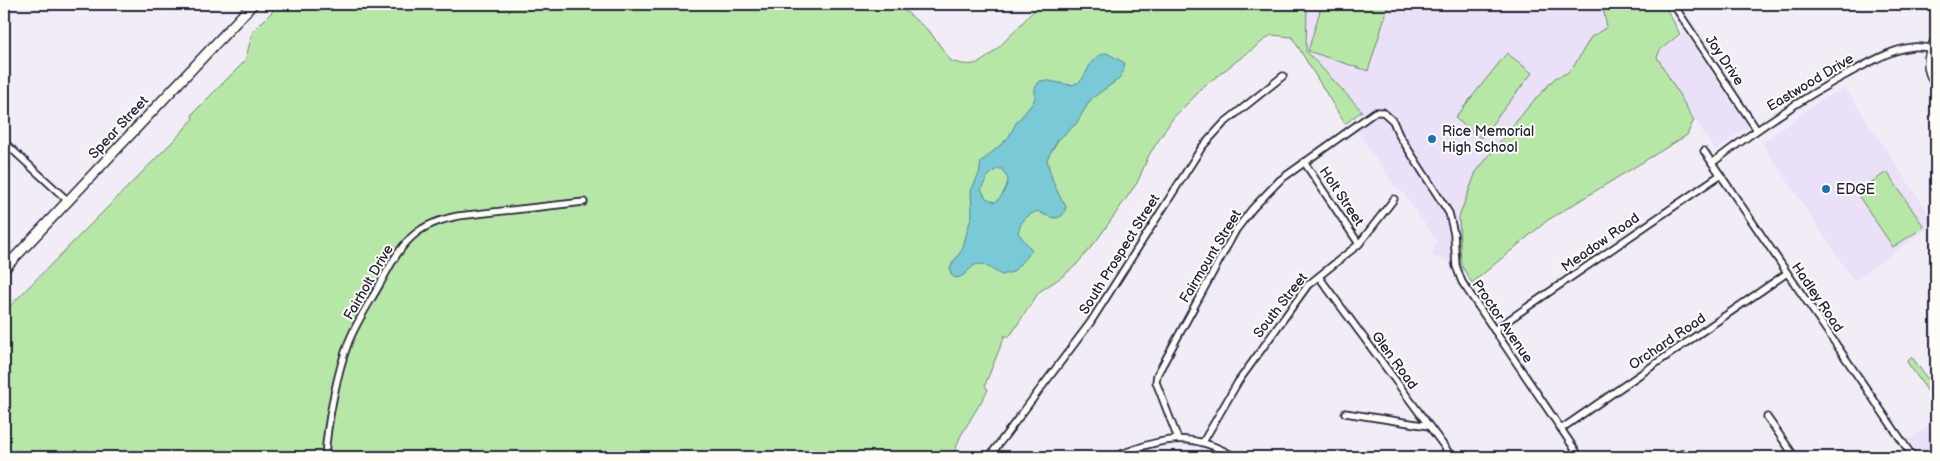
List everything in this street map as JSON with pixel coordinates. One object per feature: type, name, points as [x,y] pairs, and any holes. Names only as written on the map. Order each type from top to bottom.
[{"type":"main road","name":"Spear Street","points":[[4,269],[253,4]]},
{"type":"main road","points":[[1934,44],[1929,56],[1929,68],[1936,84]]},
{"type":"street","name":"Joy Drive","points":[[1673,4],[1756,130]]},
{"type":"street","name":"Eastwood Drive","points":[[1712,163],[1756,130],[1818,90],[1866,64],[1907,48],[1934,44]]},
{"type":"street","name":"South Prospect Street","points":[[989,457],[1098,311],[1202,147],[1224,123],[1283,76]]},
{"type":"street","name":"Fairmount Street","points":[[1178,439],[1156,382],[1157,375],[1236,230],[1252,209],[1280,180],[1365,118],[1375,112],[1383,112]]},
{"type":"street","name":"Proctor Avenue","points":[[1383,112],[1393,121],[1448,213],[1454,234],[1456,266],[1460,277],[1580,457]]},
{"type":"street","points":[[4,142],[68,200]]},
{"type":"street","name":"Hadley Road","points":[[1704,151],[1913,457]]},
{"type":"street","name":"Holt Street","points":[[1304,162],[1359,244]]},
{"type":"street","name":"Meadow Road","points":[[1494,330],[1720,175]]},
{"type":"street","name":"South Street","points":[[1203,442],[1238,382],[1304,290],[1359,244],[1394,199]]},
{"type":"street","name":"Fairholt Drive","points":[[325,457],[326,439],[349,339],[395,257],[408,240],[425,228],[458,216],[584,202]]},
{"type":"street","name":"Orchard Road","points":[[1560,429],[1787,274]]},
{"type":"street","name":"Glen Road","points":[[1319,277],[1452,457]]},
{"type":"street","points":[[1345,413],[1429,426]]},
{"type":"street","points":[[1767,417],[1795,457]]},
{"type":"street","points":[[1113,457],[1155,442],[1178,439],[1203,442],[1235,457]]},
{"type":"shaded area","name":"Rice Memorial High School","points":[[1307,4],[1600,4],[1607,27],[1591,37],[1574,66],[1567,73],[1555,78],[1496,146],[1461,244],[1461,265],[1432,256],[1437,241],[1404,194],[1393,184],[1357,131],[1362,111],[1306,51]]},
{"type":"shaded area","points":[[1685,33],[1748,127],[1715,150],[1653,56]]},
{"type":"shaded area","points":[[1845,88],[1935,223],[1854,281],[1762,143],[1822,99]]},
{"type":"shaded area","points":[[1936,421],[1936,457],[1920,457],[1908,440]]},
{"type":"green space","points":[[273,4],[897,4],[930,32],[951,61],[961,64],[974,64],[984,60],[992,53],[1040,4],[1307,4],[1306,51],[1362,111],[1345,124],[1292,37],[1271,35],[1200,89],[1173,118],[1149,155],[1137,183],[1097,240],[1076,265],[1039,292],[1012,333],[1007,338],[1005,335],[985,385],[988,390],[960,437],[953,457],[4,457],[4,312],[177,137],[193,119],[194,112],[245,61],[253,31],[273,11],[271,8]]},
{"type":"green space","points":[[1322,4],[1389,4],[1368,71],[1308,51]]},
{"type":"green space","points":[[1600,4],[1664,4],[1680,34],[1660,50],[1657,57],[1694,120],[1687,135],[1548,220],[1472,283],[1461,265],[1459,217],[1476,172],[1528,107],[1555,78],[1567,73],[1574,66],[1591,37],[1607,27]]},
{"type":"green space","points":[[1507,53],[1532,73],[1481,138],[1455,118]]},
{"type":"green space","points":[[1887,172],[1924,227],[1893,247],[1856,192]]},
{"type":"green space","points":[[1912,357],[1936,391],[1936,403],[1907,362]]},
{"type":"water","points":[[1107,53],[1125,63],[1123,72],[1119,79],[1091,99],[1076,124],[1058,140],[1047,159],[1054,183],[1066,206],[1065,212],[1055,218],[1046,216],[1038,211],[1025,219],[1018,233],[1032,250],[1013,272],[1002,275],[985,265],[979,264],[962,276],[955,278],[951,275],[950,269],[962,250],[972,214],[971,191],[979,174],[981,162],[1008,138],[1016,123],[1032,104],[1035,98],[1035,88],[1040,81],[1068,85],[1075,84],[1083,78],[1094,59]],"holes":[[[997,169],[1002,169],[1008,179],[1002,195],[995,202],[986,198],[981,189],[988,176]]]},
{"type":"place","name":"Rice Memorial High School","points":[[1432,139]]},
{"type":"place","name":"EDGE","points":[[1826,189]]}]
